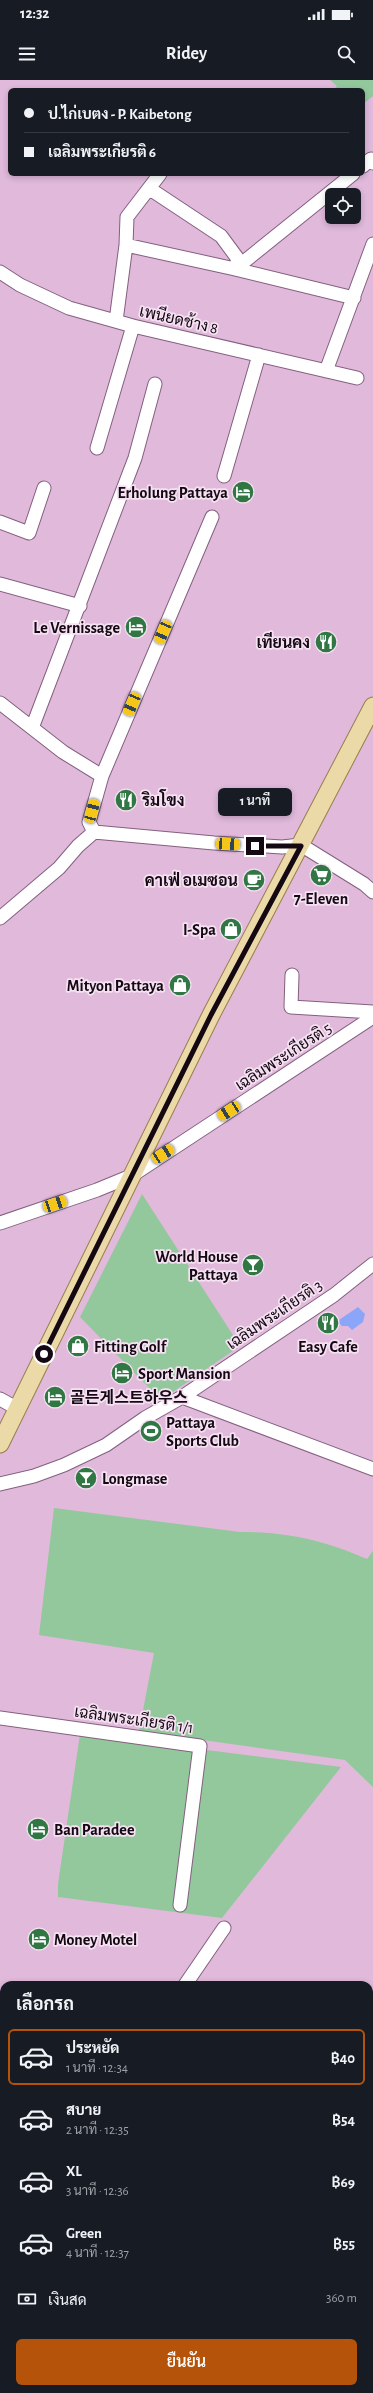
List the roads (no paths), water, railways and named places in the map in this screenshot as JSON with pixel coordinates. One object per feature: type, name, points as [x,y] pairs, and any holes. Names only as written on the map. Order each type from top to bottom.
[{"type":"main road","points":[[0,1444],[211,1015],[301,846],[373,706]]},
{"type":"street","points":[[365,164],[371,159],[373,163]]},
{"type":"street","points":[[116,321],[126,246],[127,217],[159,176]]},
{"type":"street","points":[[235,269],[351,176]]},
{"type":"street","points":[[150,189],[221,236],[235,252],[238,259],[235,269]]},
{"type":"street","points":[[326,371],[373,244]]},
{"type":"street","points":[[126,246],[235,269],[354,298]]},
{"type":"street","name":"เพนียดช้าง 8","points":[[0,272],[59,304],[116,321],[357,378]]},
{"type":"street","points":[[97,448],[133,326]]},
{"type":"street","points":[[224,476],[259,355]]},
{"type":"street","points":[[32,728],[80,606],[135,458],[155,384]]},
{"type":"street","points":[[0,522],[30,533],[44,488]]},
{"type":"street","points":[[94,832],[89,822],[102,776],[212,517]]},
{"type":"street","points":[[0,584],[80,606]]},
{"type":"street","points":[[0,703],[63,752],[102,776]]},
{"type":"street","points":[[0,918],[59,868],[78,846],[94,832],[214,843],[282,847],[301,846],[364,884],[373,892]]},
{"type":"street","name":"เฉลิมพระเกียรติ 5","points":[[292,975],[292,1007],[373,1012]]},
{"type":"street","name":"เฉลิมพระเกียรติ 5","points":[[0,1223],[131,1176],[373,1017]]},
{"type":"street","name":"เฉลิมพระเกียรติ 3","points":[[0,1484],[34,1476],[64,1465],[106,1444],[182,1397],[334,1295],[373,1264]]},
{"type":"street","points":[[182,1397],[373,1469]]},
{"type":"street","points":[[0,1399],[18,1409]]},
{"type":"street","name":"เฉลิมพระเกียรติ 1/1","points":[[0,1718],[200,1746],[180,1905]]},
{"type":"street","points":[[188,1981],[224,1928]]},
{"type":"water","points":[[358,1307],[365,1314],[363,1322],[352,1330],[348,1326],[342,1326],[339,1323],[339,1320]]},
{"type":"place","name":"Erholung Pattaya","points":[[243,492]]},
{"type":"place","name":"Le Vernissage","points":[[136,627]]},
{"type":"place","name":"เทียนคง","points":[[326,642]]},
{"type":"place","name":"ริมโขง","points":[[126,800]]},
{"type":"place","name":"7-Eleven","points":[[321,875]]},
{"type":"place","name":"คาเฟ่ อเมซอน","points":[[254,880]]},
{"type":"place","name":"I-Spa","points":[[231,929]]},
{"type":"place","name":"Mityon Pattaya","points":[[180,985]]},
{"type":"place","name":"World House Pattaya","points":[[253,1265]]},
{"type":"place","name":"Easy Cafe","points":[[328,1323]]},
{"type":"place","name":"Fitting Golf","points":[[78,1346]]},
{"type":"place","name":"Sport Mansion","points":[[122,1373]]},
{"type":"place","name":"골든게스트하우스","points":[[55,1397]]},
{"type":"place","name":"Pattaya Sports Club","points":[[151,1431]]},
{"type":"place","name":"Longmase","points":[[86,1478]]},
{"type":"place","name":"Ban Paradee","points":[[38,1829]]},
{"type":"place","name":"Money Motel","points":[[39,1939]]}]
